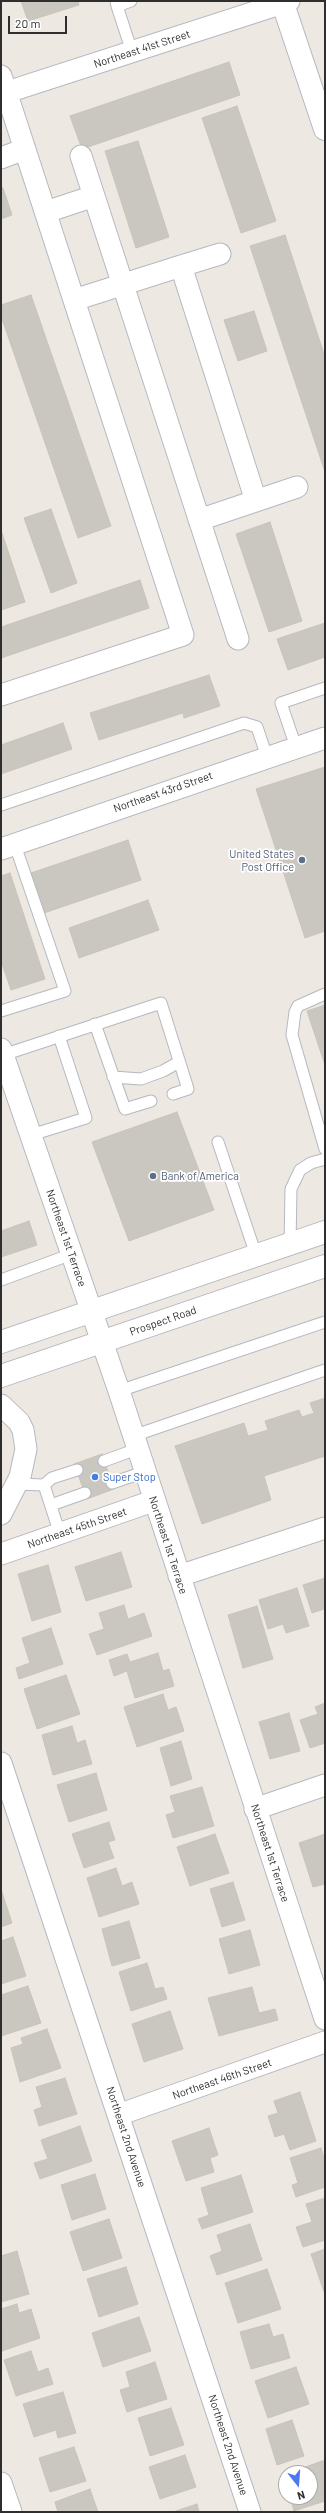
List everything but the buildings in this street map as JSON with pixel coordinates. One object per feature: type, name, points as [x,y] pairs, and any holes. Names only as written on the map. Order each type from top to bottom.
[{"type":"main road","points":[[285,2],[325,129]]},
{"type":"main road","points":[[1,1342],[325,1232]]},
{"type":"main road","name":"Prospect Road","points":[[1,1376],[325,1266]]},
{"type":"street","name":"Northeast 41st Street","points":[[3,88],[132,52],[285,2]]},
{"type":"street","points":[[1,695],[183,635],[46,212],[3,88]]},
{"type":"street","points":[[1,158],[25,150]]},
{"type":"street","points":[[81,156],[238,639]]},
{"type":"street","points":[[46,212],[94,196]]},
{"type":"street","points":[[74,300],[220,254]]},
{"type":"street","points":[[181,266],[256,500]]},
{"type":"street","points":[[199,520],[298,487]]},
{"type":"street","name":"Northeast 43rd Street","points":[[8,847],[325,738]]},
{"type":"street","name":"Northeast 1st Terrace","points":[[3,1059],[31,1135],[119,1391],[153,1501],[325,2019]]},
{"type":"street","points":[[1,1405],[14,1416],[23,1430],[25,1459],[17,1484],[1,1514]]},
{"type":"street","name":"Northeast 45th Street","points":[[1,1554],[153,1501]]},
{"type":"street","points":[[178,1576],[325,1528]]},
{"type":"street","name":"Northeast 2nd Avenue","points":[[1,1763],[250,2512]]},
{"type":"street","points":[[255,1809],[325,1785]]},
{"type":"street","name":"Northeast 46th Street","points":[[118,2115],[325,2042]]},
{"type":"street","points":[[1,2483],[11,2512]]},
{"type":"lane","points":[[131,1],[116,3],[132,52]]},
{"type":"lane","points":[[296,747],[281,703],[325,688]]},
{"type":"lane","points":[[1,805],[244,723],[257,727],[267,757]]},
{"type":"lane","points":[[1,1011],[65,991],[8,847]]},
{"type":"lane","points":[[325,994],[298,1006],[295,1012],[292,1035],[325,1149]]},
{"type":"lane","points":[[3,1059],[59,1036],[160,1003],[188,1089],[173,1094]]},
{"type":"lane","points":[[95,1024],[125,1109],[151,1101]]},
{"type":"lane","points":[[31,1135],[86,1118],[59,1036]]},
{"type":"lane","points":[[114,1077],[141,1079],[163,1071],[179,1062]]},
{"type":"lane","points":[[218,1142],[256,1255]]},
{"type":"lane","points":[[290,1244],[291,1189],[300,1170],[311,1163],[325,1159]]},
{"type":"lane","points":[[1,1280],[72,1254]]},
{"type":"lane","points":[[119,1391],[325,1322]]},
{"type":"lane","points":[[104,1461],[135,1443],[325,1370]]},
{"type":"lane","points":[[17,1484],[44,1484],[52,1478],[77,1470]]},
{"type":"lane","points":[[112,1483],[144,1472]]},
{"type":"lane","points":[[44,1484],[60,1534]]},
{"type":"lane","points":[[51,1505],[85,1493]]},
{"type":"place","name":"United States Post Office","points":[[302,860]]},
{"type":"place","name":"Bank of America","points":[[153,1176]]},
{"type":"place","name":"Super Stop","points":[[95,1477]]}]
